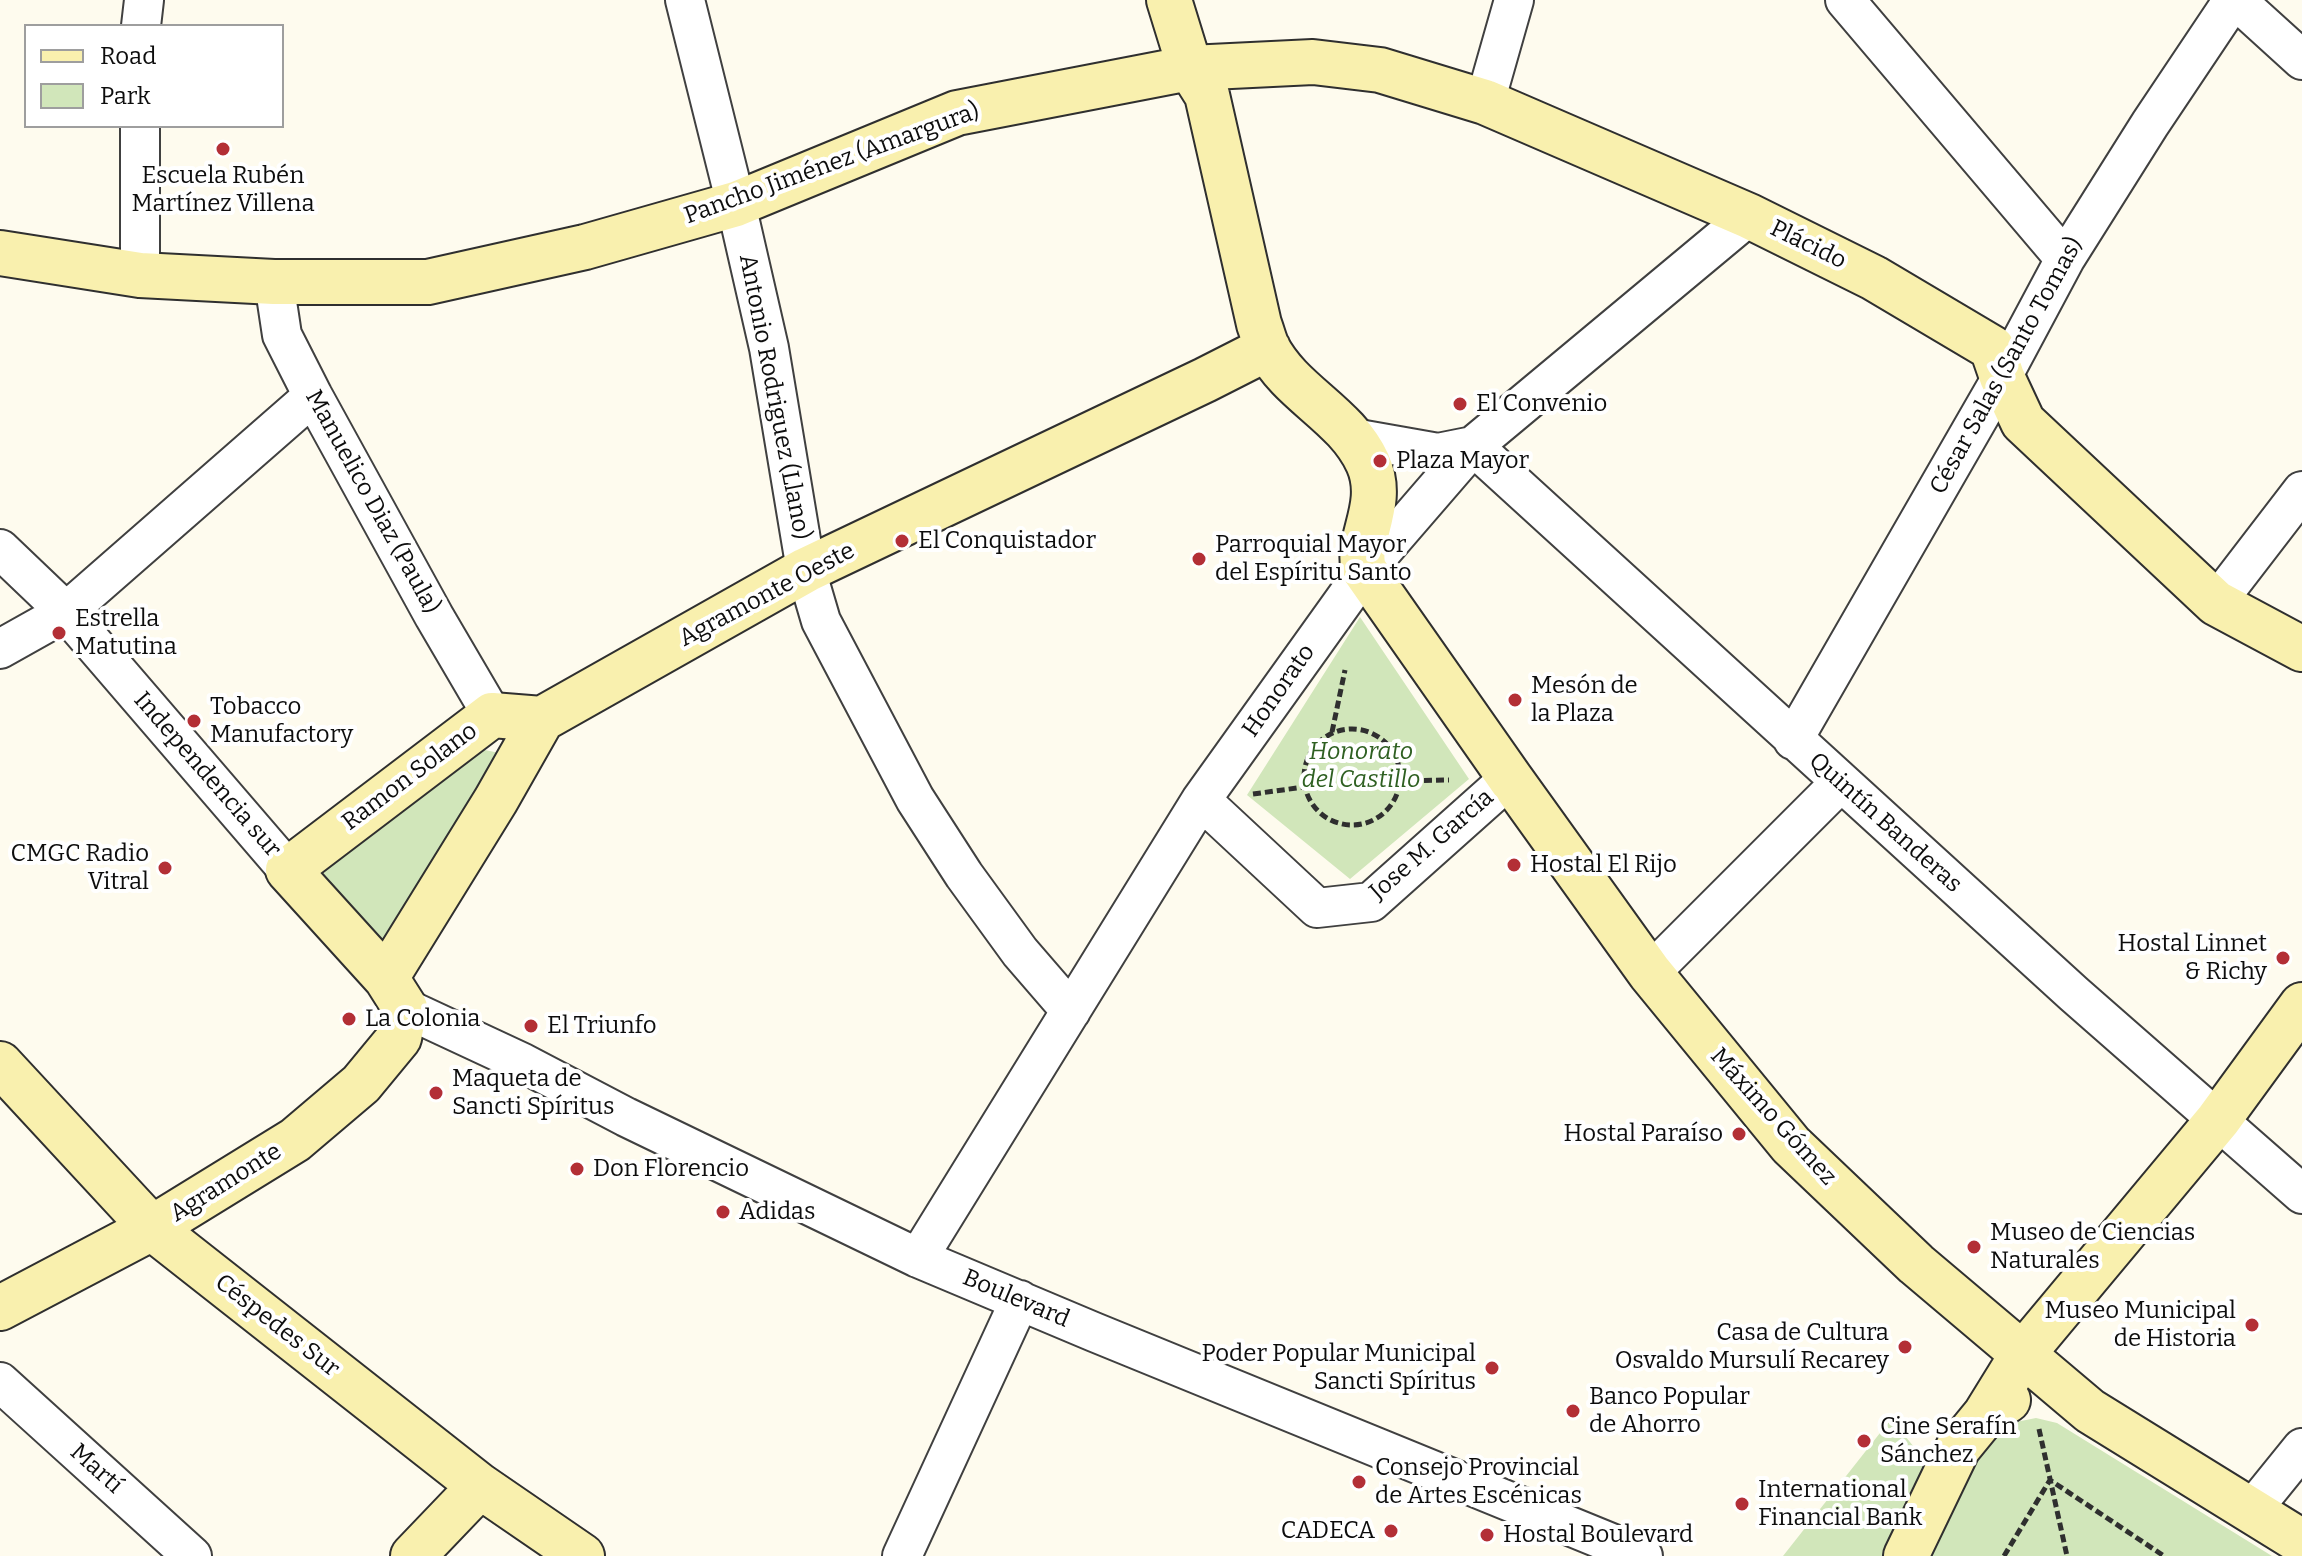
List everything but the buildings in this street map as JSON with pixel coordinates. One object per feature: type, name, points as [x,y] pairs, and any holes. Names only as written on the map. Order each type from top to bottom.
[{"type":"street","points":[[141,24],[144,0]]},
{"type":"street","name":"Antonio Rodriguez (Llano)","points":[[685,0],[769,348],[806,570],[821,621],[915,799],[964,875],[1020,952],[1071,1011]]},
{"type":"street","points":[[1169,0],[1190,68],[1207,95],[1259,324],[1268,348],[1299,386],[1353,438],[1373,476],[1374,507],[1361,557],[1365,571]]},
{"type":"street","points":[[1485,102],[1514,0]]},
{"type":"street","points":[[1845,0],[2065,259]]},
{"type":"street","points":[[2234,0],[2302,60]]},
{"type":"street","name":"César Salas (Santo Tomas)","points":[[1793,740],[2002,377],[2065,259],[2150,124],[2234,0]]},
{"type":"street","name":"Plácido","points":[[1190,68],[1313,62],[1380,70],[1485,102],[1749,216],[1874,278],[1992,348],[2023,422],[2216,603],[2302,649]]},
{"type":"street","name":"Pancho Jiménez (Amargura)","points":[[0,253],[140,275],[274,282],[428,282],[585,247],[736,204],[957,113],[1190,68]]},
{"type":"street","points":[[140,128],[140,275]]},
{"type":"street","name":"Honorato","points":[[918,1258],[1201,800],[1365,571],[1473,446],[1749,216]]},
{"type":"street","name":"Manuelico Diaz (Paula)","points":[[274,282],[282,335],[434,616],[492,715]]},
{"type":"street","name":"Agramonte Oeste","points":[[542,719],[806,570],[1268,348]]},
{"type":"street","points":[[0,649],[66,612],[313,396]]},
{"type":"street","points":[[1353,438],[1438,453],[1473,446]]},
{"type":"street","name":"Quintín Banderas","points":[[1473,446],[1840,783],[2302,1194]]},
{"type":"street","points":[[2216,603],[2302,491]]},
{"type":"street","name":"Independencia sur","points":[[0,549],[66,612],[396,993]]},
{"type":"street","name":"Máximo Gómez","points":[[1365,571],[1650,973],[1791,1145],[2026,1374],[2302,1542]]},
{"type":"street","name":"Ramon Solano","points":[[288,870],[492,715],[542,719]]},
{"type":"street","points":[[396,993],[496,800],[542,719]]},
{"type":"street","name":"Jose M. García","points":[[1201,800],[1317,908],[1371,902],[1510,778]]},
{"type":"street","points":[[1650,973],[1840,783]]},
{"type":"street","name":"Agramonte","points":[[0,1308],[152,1228],[295,1140],[361,1084],[399,1038],[396,993]]},
{"type":"street","name":"Boulevard","points":[[396,993],[626,1117],[918,1258],[1643,1556]]},
{"type":"street","points":[[1906,1556],[1958,1448],[1985,1415],[2026,1374],[2302,1005]]},
{"type":"street","name":"Céspedes Sur","points":[[0,1064],[152,1228],[480,1486],[582,1556]]},
{"type":"street","points":[[902,1556],[1020,1300]]},
{"type":"street","name":"Martí","points":[[0,1382],[192,1556]]},
{"type":"street","points":[[2251,1511],[2302,1448]]},
{"type":"street","points":[[413,1556],[480,1486]]},
{"type":"path","points":[[1349,729],[1380,737],[1392,750],[1398,764],[1400,781],[1396,796],[1388,809],[1376,819],[1362,824],[1347,826],[1332,822],[1310,802],[1304,787],[1303,770],[1308,755],[1332,732],[1349,729]]},
{"type":"path","points":[[2026,1374],[2067,1556]]},
{"type":"path","points":[[2004,1556],[2050,1480]]},
{"type":"path","points":[[2050,1480],[2164,1556]]},
{"type":"green space","name":"Honorato del Castillo","points":[[1360,617],[1469,779],[1350,879],[1247,795]]},
{"type":"green space","points":[[466,746],[504,754],[383,949],[307,861]]},
{"type":"green space","points":[[2036,1418],[2057,1423],[2272,1556],[1923,1556],[1990,1435],[2011,1423]]},
{"type":"green space","points":[[1891,1419],[1928,1464],[1884,1556],[1783,1556]]},
{"type":"place","name":"Escuela Rubén Martínez Villena","points":[[223,149]]},
{"type":"place","name":"El Convenio","points":[[1460,404]]},
{"type":"place","name":"Plaza Mayor","points":[[1380,461]]},
{"type":"place","name":"El Conquistador","points":[[902,541]]},
{"type":"place","name":"Parroquial Mayor del Espíritu Santo","points":[[1199,559]]},
{"type":"place","name":"Estrella Matutina","points":[[59,633]]},
{"type":"place","name":"Mesón de la Plaza","points":[[1515,700]]},
{"type":"place","name":"Tobacco Manufactory","points":[[194,721]]},
{"type":"place","name":"Hostal El Rijo","points":[[1514,865]]},
{"type":"place","name":"CMGC Radio Vitral","points":[[165,868]]},
{"type":"place","name":"Hostal Linnet & Richy","points":[[2283,958]]},
{"type":"place","name":"La Colonia","points":[[349,1019]]},
{"type":"place","name":"El Triunfo","points":[[531,1026]]},
{"type":"place","name":"Maqueta de Sancti Spíritus","points":[[436,1093]]},
{"type":"place","name":"Hostal Paraíso","points":[[1739,1134]]},
{"type":"place","name":"Don Florencio","points":[[577,1169]]},
{"type":"place","name":"Adidas","points":[[723,1212]]},
{"type":"place","name":"Museo de Ciencias Naturales","points":[[1974,1247]]},
{"type":"place","name":"Museo Municipal de Historia","points":[[2252,1325]]},
{"type":"place","name":"Casa de Cultura Osvaldo Mursulí Recarey","points":[[1905,1347]]},
{"type":"place","name":"Poder Popular Municipal Sancti Spíritus","points":[[1492,1368]]},
{"type":"place","name":"Banco Popular de Ahorro","points":[[1573,1411]]},
{"type":"place","name":"Cine Serafín Sánchez","points":[[1864,1441]]},
{"type":"place","name":"Consejo Provincial de Artes Escénicas","points":[[1359,1482]]},
{"type":"place","name":"International Financial Bank","points":[[1742,1504]]},
{"type":"place","name":"CADECA","points":[[1391,1531]]},
{"type":"place","name":"Hostal Boulevard","points":[[1487,1535]]}]
